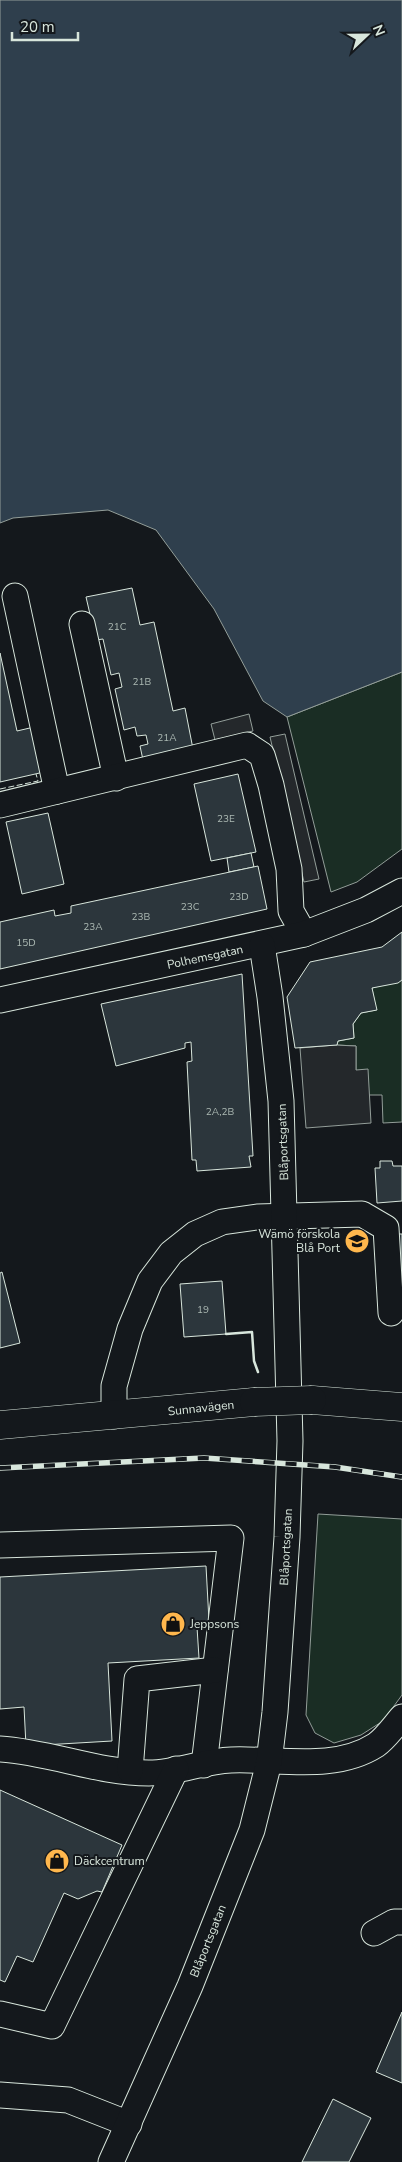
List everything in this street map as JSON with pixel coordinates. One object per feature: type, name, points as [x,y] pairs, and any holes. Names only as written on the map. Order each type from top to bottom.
[{"type":"main road","name":"Sunnavägen","points":[[0,1425],[254,1402],[312,1400],[402,1407]]},
{"type":"street","points":[[14,596],[57,792]]},
{"type":"street","points":[[82,624],[116,778]]},
{"type":"street","points":[[0,805],[248,745],[262,755],[271,785],[289,869],[291,910],[304,934]]},
{"type":"street","name":"Polhemsgatan","points":[[0,1000],[262,945],[304,934],[366,910],[402,891]]},
{"type":"street","name":"Blåportsgatan","points":[[111,2162],[130,2124],[226,1898],[252,1830],[269,1762],[275,1712],[287,1537],[290,1440],[286,1217],[278,1067],[262,945]]},
{"type":"street","points":[[114,1416],[114,1386],[130,1329],[150,1281],[171,1253],[195,1234],[222,1222],[257,1217],[362,1214],[386,1228],[391,1313]]},
{"type":"street","points":[[0,1545],[231,1538],[204,1765]]},
{"type":"street","points":[[130,1771],[137,1679],[215,1670]]},
{"type":"street","points":[[0,1749],[23,1750],[94,1767],[150,1774],[231,1760],[307,1762],[362,1753],[378,1743],[402,1717]]},
{"type":"street","points":[[0,2014],[52,2026],[176,1769]]},
{"type":"street","points":[[374,1933],[394,1922],[402,1922]]},
{"type":"street","points":[[0,2095],[68,2100],[130,2124]]},
{"type":"green space","points":[[402,672],[402,849],[357,882],[331,892],[287,717]]},
{"type":"green space","points":[[402,980],[402,1122],[383,1123],[382,1095],[369,1095],[356,1070],[356,1046],[337,1045],[338,1041],[354,1038],[353,1024],[361,1013],[376,1010],[372,988]]},
{"type":"green space","points":[[318,1514],[402,1519],[402,1695],[383,1721],[361,1735],[334,1743],[315,1733],[306,1715]]},
{"type":"shaded area","points":[[249,714],[253,731],[215,740],[211,724]]},
{"type":"shaded area","points":[[285,734],[319,879],[304,882],[270,737]]},
{"type":"shaded area","points":[[335,1045],[356,1046],[356,1070],[368,1069],[371,1123],[306,1128],[300,1048]]},
{"type":"water","points":[[0,0],[402,0],[402,672],[287,717],[263,701],[214,609],[156,530],[108,510],[13,518],[0,523]]},
{"type":"building","points":[[132,588],[140,625],[154,622],[173,711],[185,708],[193,749],[143,760],[140,746],[148,744],[146,735],[137,736],[135,727],[124,730],[115,689],[122,687],[119,673],[111,675],[103,639],[96,640],[86,597]]},
{"type":"building","points":[[0,653],[17,731],[34,727],[44,772],[0,782]]},
{"type":"building","points":[[238,774],[256,852],[211,861],[194,784]]},
{"type":"building","points":[[48,813],[64,884],[22,894],[6,822]]},
{"type":"building","points":[[251,853],[254,867],[229,872],[227,858]]},
{"type":"building","points":[[258,866],[267,909],[0,969],[0,922],[54,910],[55,916],[71,913],[71,906]]},
{"type":"building","points":[[402,932],[402,980],[398,983],[372,988],[377,1010],[361,1013],[353,1024],[354,1038],[338,1041],[337,1045],[295,1048],[287,997],[310,962],[382,947]]},
{"type":"building","points":[[242,974],[253,1156],[249,1156],[251,1167],[197,1171],[196,1160],[192,1160],[187,1062],[192,1061],[191,1042],[185,1043],[185,1048],[116,1066],[101,1004]]},
{"type":"building","points":[[380,1161],[392,1161],[393,1166],[402,1166],[402,1201],[377,1203],[375,1168],[380,1168]]},
{"type":"building","points":[[394,1234],[402,1234],[402,1274],[397,1274]]},
{"type":"building","points":[[2,1272],[20,1343],[0,1348],[0,1273]]},
{"type":"building","points":[[222,1281],[226,1334],[184,1337],[180,1284]]},
{"type":"building","points":[[206,1566],[209,1621],[197,1627],[199,1658],[108,1663],[112,1741],[26,1746],[24,1707],[0,1709],[0,1577]]},
{"type":"building","points":[[0,1790],[122,1845],[102,1892],[97,1891],[78,1899],[64,1893],[33,1962],[17,1956],[5,1982],[0,1980]]},
{"type":"building","points":[[402,2012],[402,2083],[376,2072]]},
{"type":"building","points":[[333,2099],[371,2118],[349,2162],[302,2162]]},
{"type":"railway","points":[[0,1468],[204,1458],[335,1467],[402,1477]]},
{"type":"fence","points":[[0,789],[38,781],[36,774]]},
{"type":"wall","points":[[226,1334],[252,1332],[254,1361],[258,1372]]},
{"type":"place","name":"Wämö förskola Blå Port","points":[[357,1241]]},
{"type":"place","name":"Jeppsons","points":[[173,1624]]},
{"type":"place","name":"Däckcentrum","points":[[57,1861]]}]
